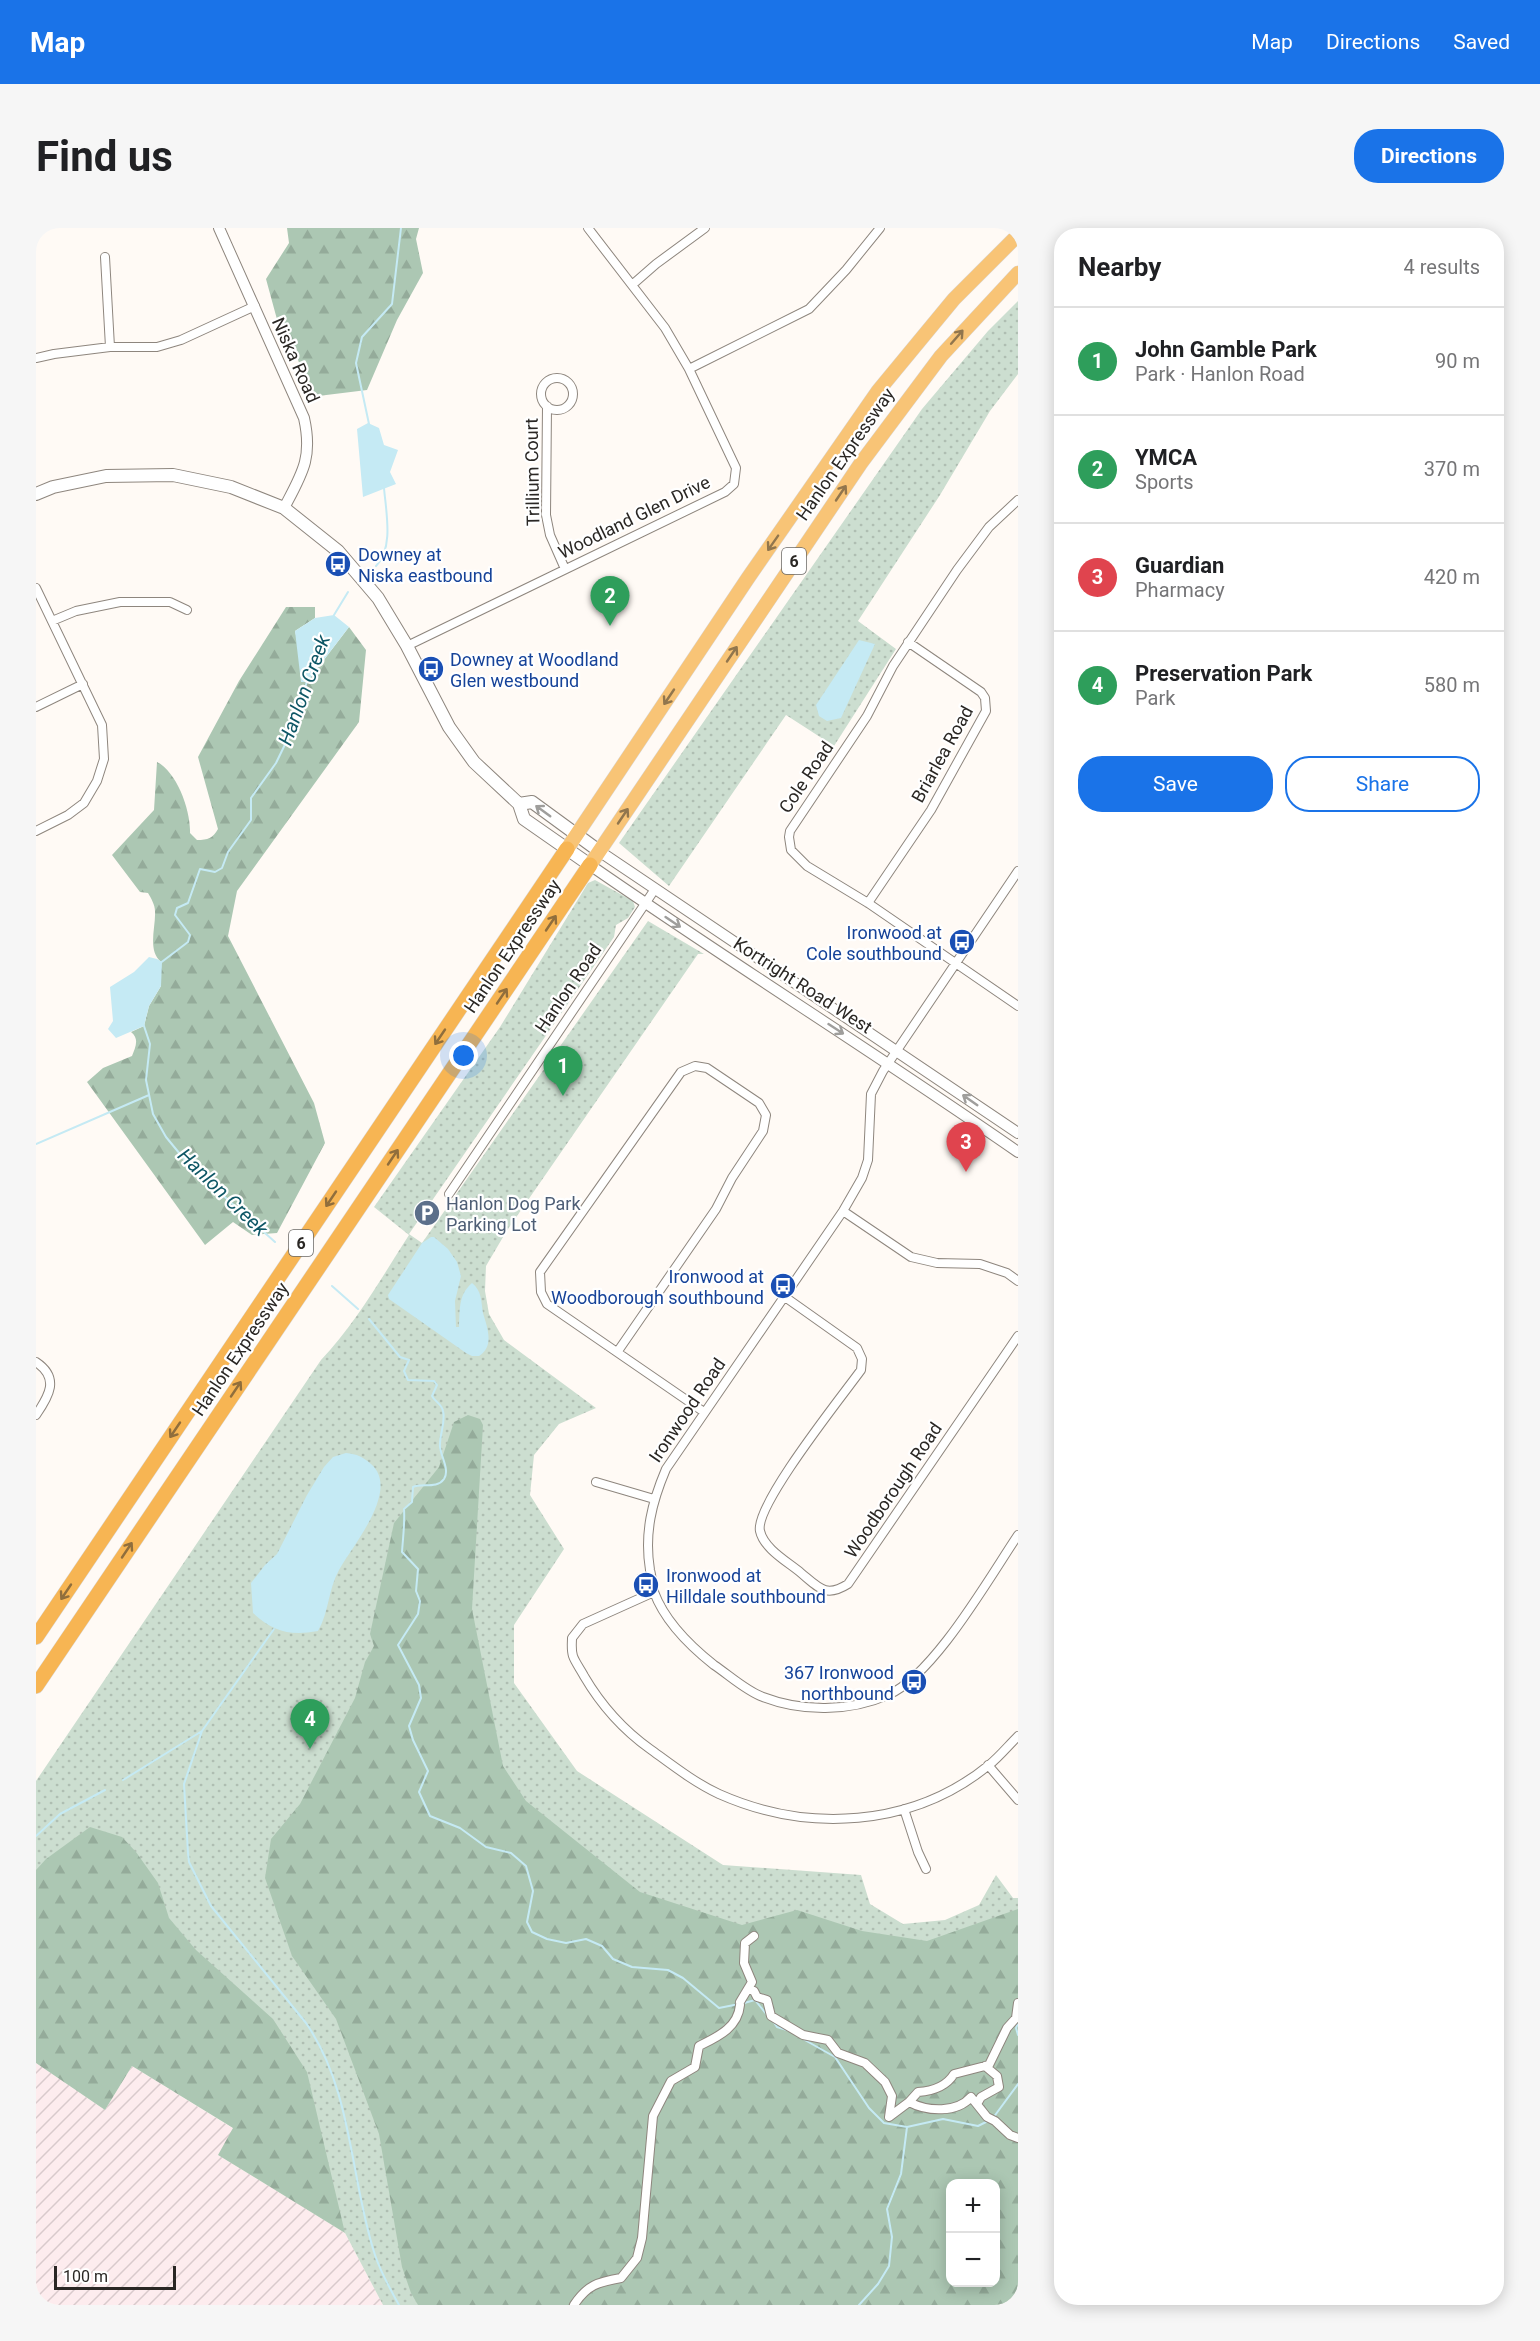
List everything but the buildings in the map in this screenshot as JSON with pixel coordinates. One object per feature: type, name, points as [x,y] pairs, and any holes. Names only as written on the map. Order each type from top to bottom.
[{"type":"highway","name":"Hanlon Expressway","points":[[36,1637],[748,578],[878,391],[954,299],[1018,235]]},
{"type":"highway","name":"Hanlon Expressway","points":[[36,1686],[892,419],[962,331],[1018,273]]},
{"type":"main road","points":[[36,494],[53,487],[106,476],[173,475],[231,488],[284,508],[338,551],[378,598],[407,646],[455,736],[474,762],[519,804],[532,802],[599,851]]},
{"type":"main road","name":"Kortright Road West","points":[[519,804],[524,819],[590,865]]},
{"type":"street","name":"Niska Road","points":[[219,228],[304,418],[308,436],[307,456],[302,472],[284,508]]},
{"type":"street","name":"Woodland Glen Drive","points":[[407,646],[725,492],[735,484],[736,468],[689,369],[665,327],[588,228]]},
{"type":"street","points":[[632,285],[705,228]]},
{"type":"street","points":[[689,369],[808,309],[846,270],[880,228]]},
{"type":"street","points":[[105,257],[110,347]]},
{"type":"street","points":[[36,358],[110,347],[157,347],[181,340],[255,306]]},
{"type":"street","name":"Trillium Court","points":[[547,406],[546,515],[550,535],[565,569]]},
{"type":"street","name":"Cole Road","points":[[1018,500],[989,527],[973,547],[908,642],[892,666],[867,716],[790,831],[789,837],[791,850],[795,856],[1018,1006]]},
{"type":"street","points":[[36,588],[102,724],[105,759],[97,782],[84,803],[68,815],[36,831]]},
{"type":"street","points":[[52,621],[76,611],[120,602],[170,602],[186,610]]},
{"type":"street","name":"Briarlea Road","points":[[868,903],[931,810],[986,711],[985,698],[981,692],[908,642]]},
{"type":"street","points":[[36,708],[82,684]]},
{"type":"street","name":"Kortright Road West","points":[[599,851],[1018,1133]]},
{"type":"street","name":"Kortright Road West","points":[[590,865],[1018,1152]]},
{"type":"street","name":"Ironwood Road","points":[[1018,871],[888,1064],[871,1094],[868,1160],[862,1178],[843,1211],[666,1469],[654,1499],[649,1521],[648,1554],[654,1592],[670,1621],[692,1648],[761,1696],[812,1708],[854,1705],[888,1695],[917,1675],[948,1639],[1018,1535]]},
{"type":"street","name":"Hanlon Road","points":[[449,1194],[655,889]]},
{"type":"street","points":[[618,1352],[716,1209],[732,1178],[763,1131],[766,1115],[759,1103],[707,1068],[695,1066],[681,1072],[540,1272],[541,1292],[547,1304],[704,1412]]},
{"type":"street","points":[[843,1211],[911,1257],[937,1263],[980,1264],[1007,1273],[1018,1281]]},
{"type":"street","name":"Woodborough Road","points":[[785,1297],[857,1348],[862,1359],[861,1370],[794,1461],[762,1516],[760,1530],[767,1544],[821,1590],[836,1592],[848,1584],[1018,1336]]},
{"type":"street","points":[[36,1362],[50,1377],[49,1396],[36,1415]]},
{"type":"street","points":[[596,1482],[654,1499]]},
{"type":"street","points":[[654,1592],[583,1624],[572,1638],[573,1656],[596,1696],[633,1737],[716,1793],[748,1806],[785,1816],[812,1820],[841,1820],[904,1809],[946,1792],[988,1766],[1018,1736]]},
{"type":"street","points":[[988,1766],[1018,1800]]},
{"type":"street","points":[[904,1809],[926,1869]]},
{"type":"street","points":[[574,2305],[584,2290],[601,2282],[621,2278],[637,2258],[642,2238],[653,2116],[670,2081],[695,2067],[699,2046],[732,2026],[740,2012],[740,2004],[752,1982],[744,1964],[745,1943],[754,1936]]},
{"type":"street","points":[[748,1989],[753,1991],[757,1997],[767,2000],[771,2016],[789,2028],[803,2035],[828,2040],[838,2053],[865,2063],[885,2082],[892,2096],[889,2117],[918,2092],[929,2091],[948,2083],[954,2074],[990,2065],[1007,2028],[1016,2018],[1018,2003]]},
{"type":"street","points":[[977,2104],[981,2097],[999,2087],[997,2076],[985,2066]]},
{"type":"street","points":[[909,2102],[934,2108],[953,2109],[971,2097],[987,2117],[1010,2135],[1018,2138]]},
{"type":"shaded area","points":[[36,2063],[105,2110],[132,2066],[234,2129],[218,2155],[345,2233],[383,2305],[36,2305]]},
{"type":"green space","points":[[287,228],[419,228],[416,239],[423,273],[397,320],[367,390],[310,397],[292,341],[278,323],[266,279],[289,243]]},
{"type":"green space","points":[[1018,301],[1018,374],[990,411],[940,495],[858,621],[896,649],[834,746],[786,715],[669,886],[619,843],[922,409],[988,331]]},
{"type":"green space","points":[[286,607],[315,607],[315,618],[295,631],[307,682],[349,627],[366,650],[359,722],[237,891],[228,936],[314,1103],[325,1143],[277,1233],[252,1235],[233,1222],[205,1245],[87,1082],[103,1068],[132,1056],[136,1041],[131,1032],[144,1026],[149,1006],[161,986],[161,962],[153,945],[154,904],[148,893],[140,892],[112,855],[154,810],[157,762],[171,774],[181,793],[188,814],[190,833],[197,840],[201,840],[210,838],[216,832],[218,829],[198,757],[239,681]]},
{"type":"green space","points":[[595,880],[633,901],[635,907],[628,918],[616,925],[614,937],[409,1234],[422,1243],[648,921],[704,954],[698,954],[506,1232],[486,1266],[485,1291],[489,1314],[504,1340],[596,1408],[559,1424],[534,1455],[530,1495],[564,1549],[514,1625],[514,1683],[577,1771],[723,1865],[861,1875],[870,1904],[903,1924],[945,1920],[979,1905],[996,1875],[1013,1898],[1018,1898],[1018,2305],[383,2305],[345,2233],[328,2190],[36,1998],[36,1781],[321,1360],[346,1331],[368,1299],[409,1235],[374,1207],[500,1027],[588,883]]},
{"type":"green space","points":[[468,1415],[480,1419],[483,1425],[472,1609],[503,1766],[526,1801],[640,1892],[742,1925],[797,1910],[862,1931],[927,1941],[1018,1909],[1018,2305],[418,2305],[402,2267],[379,2134],[336,2019],[292,1956],[265,1878],[271,1839],[300,1804],[355,1698],[365,1662],[374,1646],[370,1634],[394,1523],[439,1467],[454,1422]]},
{"type":"green space","points":[[90,1827],[122,1837],[136,1852],[158,1883],[169,1918],[196,1950],[273,2019],[307,2072],[345,2233],[218,2155],[233,2128],[132,2066],[105,2110],[36,2063],[36,1870],[46,1859]]},
{"type":"water","points":[[368,423],[379,428],[384,445],[398,450],[390,472],[396,484],[363,497],[357,429]]},
{"type":"water","points":[[334,615],[349,627],[307,682],[301,682],[295,631],[315,618]]},
{"type":"water","points":[[859,640],[875,644],[841,718],[827,721],[819,716],[816,705]]},
{"type":"water","points":[[149,957],[162,962],[161,986],[149,1006],[144,1026],[116,1038],[108,1029],[113,1021],[110,987],[134,972]]},
{"type":"water","points":[[431,1237],[448,1249],[457,1262],[461,1276],[455,1301],[456,1327],[459,1327],[461,1303],[467,1288],[472,1283],[479,1293],[488,1342],[484,1352],[479,1356],[466,1353],[389,1299],[388,1295],[422,1243]]},
{"type":"water","points":[[346,1453],[365,1459],[379,1475],[380,1488],[371,1518],[335,1578],[318,1631],[291,1633],[268,1625],[253,1613],[251,1583],[277,1554],[324,1467],[333,1457]]},
{"type":"waterway","name":"Hanlon Creek","points":[[369,424],[356,363],[362,337],[392,304],[401,228]]},
{"type":"waterway","name":"Hanlon Creek","points":[[376,566],[382,558],[387,540],[384,488]]},
{"type":"waterway","name":"Hanlon Creek","points":[[334,615],[348,592]]},
{"type":"waterway","name":"Hanlon Creek","points":[[159,964],[188,942],[190,935],[175,915],[177,908],[188,903],[200,869],[215,872],[222,868],[228,852],[251,820],[251,798],[276,763],[294,726],[307,681]]},
{"type":"waterway","name":"Hanlon Creek","points":[[143,1023],[150,1044],[146,1080],[153,1114],[166,1137],[189,1165],[275,1242]]},
{"type":"waterway","points":[[36,1144],[149,1095]]},
{"type":"waterway","name":"Hanlon Creek","points":[[332,1286],[358,1309]]},
{"type":"waterway","name":"Hanlon Creek","points":[[369,1319],[400,1357],[409,1360],[404,1371],[408,1380],[434,1381],[437,1385],[432,1396],[441,1407],[444,1416],[440,1447],[446,1475],[437,1484],[413,1487],[412,1502],[404,1509],[402,1552],[418,1569],[416,1591],[420,1601],[418,1614],[398,1645],[419,1685],[421,1698],[409,1726],[428,1771],[419,1792],[430,1816],[460,1828],[486,1847],[511,1853],[526,1866],[533,1891],[527,1922],[532,1932],[547,1939],[566,1943],[586,1939],[602,1946],[613,1959],[632,1967],[668,1970],[683,1978],[719,2008],[739,2004]]},
{"type":"waterway","points":[[274,1629],[202,1731],[184,1784],[189,1862],[211,1906],[306,2023],[321,2049],[342,2106],[360,2196],[375,2255],[399,2305]]},
{"type":"waterway","points":[[123,1780],[202,1731]]},
{"type":"waterway","points":[[36,1836],[60,1814],[105,1790]]},
{"type":"waterway","name":"Hanlon Creek","points":[[744,2003],[755,2000],[767,2015]]},
{"type":"waterway","name":"Hanlon Creek","points":[[773,2021],[777,2027],[790,2031]]},
{"type":"waterway","points":[[1018,2023],[1016,2028],[1018,2035]]},
{"type":"waterway","name":"Hanlon Creek","points":[[803,2039],[835,2057],[869,2108],[884,2123],[907,2127],[943,2119],[978,2126],[988,2121]]},
{"type":"waterway","points":[[993,2118],[1018,2084]]},
{"type":"waterway","name":"Hanlon Creek","points":[[859,2305],[878,2284],[889,2266],[892,2237],[887,2209],[901,2174],[907,2127]]},
{"type":"place","name":"Downey at Niska eastbound","points":[[338,564]]},
{"type":"place","name":"YMCA","points":[[610,626]]},
{"type":"place","name":"Downey at Woodland Glen westbound","points":[[431,669]]},
{"type":"place","name":"Ironwood at Cole southbound","points":[[962,942]]},
{"type":"place","name":"John Gamble Park","points":[[563,1096]]},
{"type":"place","name":"Guardian","points":[[966,1172]]},
{"type":"place","name":"Hanlon Dog Park Parking Lot","points":[[427,1213]]},
{"type":"place","name":"Ironwood at Woodborough southbound","points":[[783,1286]]},
{"type":"place","name":"Ironwood at Hilldale southbound","points":[[646,1585]]},
{"type":"place","name":"367 Ironwood northbound","points":[[914,1682]]},
{"type":"place","name":"Preservation Park","points":[[310,1749]]}]
